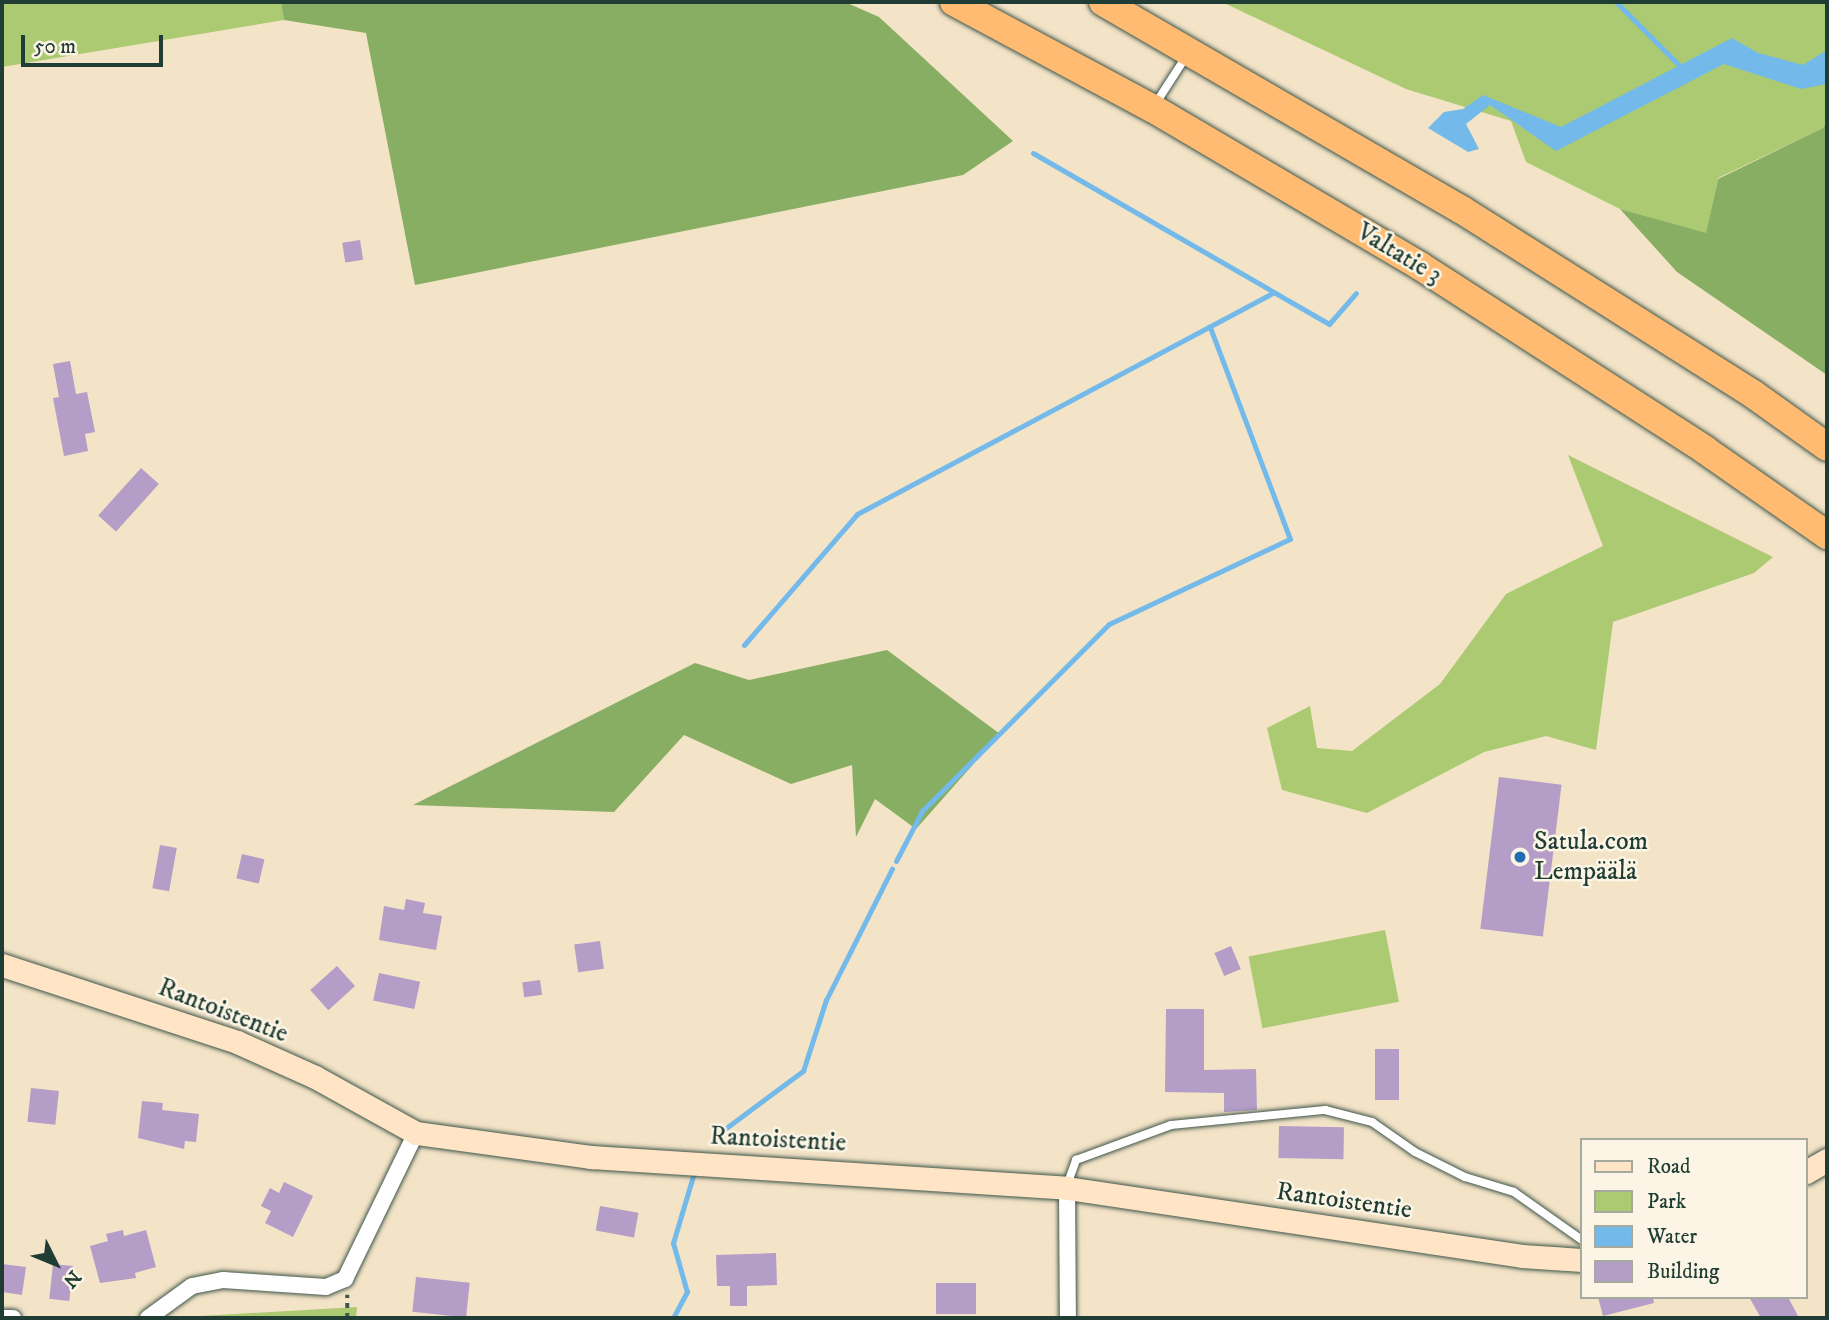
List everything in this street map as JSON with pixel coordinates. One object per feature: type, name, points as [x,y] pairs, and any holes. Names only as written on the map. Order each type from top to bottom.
[{"type":"highway","name":"Valtatie 3","points":[[954,2],[1152,108],[1532,335],[1827,535]]},
{"type":"highway","points":[[1103,2],[1191,50],[1462,210],[1827,446]]},
{"type":"street","name":"Rantoistentie","points":[[2,965],[237,1042],[314,1077],[416,1133],[591,1157],[1067,1188],[1522,1256],[1580,1260]]},
{"type":"street","points":[[148,1318],[192,1286],[223,1280],[326,1287],[345,1279],[416,1133]]},
{"type":"street","points":[[1808,1171],[1827,1160]]},
{"type":"street","points":[[1067,1188],[1068,1318]]},
{"type":"street","points":[[2,1318],[13,1318]]},
{"type":"lane","points":[[1152,108],[1191,50]]},
{"type":"lane","points":[[1067,1188],[1076,1160],[1171,1125],[1325,1110],[1372,1122],[1453,1171],[1514,1192],[1580,1239]]},
{"type":"green space","points":[[2,2],[281,2],[284,20],[2,67]]},
{"type":"green space","points":[[281,2],[845,2],[879,17],[1013,141],[963,175],[415,285],[366,33],[284,20]]},
{"type":"green space","points":[[1222,2],[1827,2],[1827,121],[1823,128],[1718,178],[1706,234],[1620,209],[1526,162],[1511,121],[1406,89]]},
{"type":"green space","points":[[1827,121],[1827,375],[1677,272],[1620,209],[1706,233],[1718,179],[1823,128]]},
{"type":"green space","points":[[1568,455],[1773,557],[1754,573],[1613,622],[1596,750],[1546,736],[1484,752],[1367,813],[1282,790],[1267,728],[1310,706],[1317,748],[1352,751],[1440,684],[1506,594],[1603,546]]},
{"type":"green space","points":[[887,650],[1000,734],[916,829],[875,799],[856,837],[852,765],[791,784],[684,735],[614,812],[413,805],[695,663],[749,680]]},
{"type":"green space","points":[[1385,930],[1399,1002],[1262,1028],[1249,957]]},
{"type":"green space","points":[[357,1307],[356,1318],[167,1318]]},
{"type":"water","points":[[1732,38],[1758,53],[1803,65],[1827,50],[1827,84],[1801,89],[1724,64],[1556,151],[1490,105],[1466,124],[1479,149],[1468,152],[1428,128],[1444,112],[1463,109],[1483,95],[1561,127]]},
{"type":"building","points":[[360,240],[363,260],[345,263],[342,243]]},
{"type":"building","points":[[70,361],[76,394],[87,392],[95,432],[85,434],[88,451],[64,456],[53,398],[59,397],[53,364]]},
{"type":"building","points":[[141,468],[159,484],[116,532],[98,516]]},
{"type":"building","name":"Satula.com Lempäälä","points":[[1499,777],[1562,785],[1543,937],[1480,929]]},
{"type":"building","points":[[160,845],[177,848],[169,891],[152,888]]},
{"type":"building","points":[[242,854],[264,859],[259,884],[236,878]]},
{"type":"building","points":[[406,899],[425,903],[423,913],[442,916],[436,950],[379,940],[384,906],[404,910]]},
{"type":"building","points":[[600,941],[604,969],[578,972],[574,945]]},
{"type":"building","points":[[1231,946],[1241,969],[1224,976],[1214,953]]},
{"type":"building","points":[[337,966],[355,986],[328,1010],[310,990]]},
{"type":"building","points":[[379,973],[420,982],[414,1009],[373,1000]]},
{"type":"building","points":[[540,980],[542,995],[524,997],[522,983]]},
{"type":"building","points":[[1166,1009],[1204,1009],[1204,1070],[1256,1069],[1257,1110],[1224,1112],[1224,1093],[1165,1092]]},
{"type":"building","points":[[1375,1049],[1399,1049],[1399,1100],[1375,1100]]},
{"type":"building","points":[[31,1088],[59,1091],[55,1125],[27,1122]]},
{"type":"building","points":[[142,1101],[163,1103],[162,1110],[199,1114],[196,1142],[185,1141],[184,1149],[138,1138]]},
{"type":"building","points":[[1279,1126],[1344,1127],[1343,1159],[1278,1158]]},
{"type":"building","points":[[284,1182],[313,1196],[293,1237],[265,1223],[271,1211],[261,1206],[270,1188],[279,1193]]},
{"type":"building","points":[[600,1206],[638,1213],[634,1237],[596,1231]]},
{"type":"building","points":[[123,1230],[124,1236],[146,1230],[156,1267],[135,1273],[136,1278],[100,1283],[90,1246],[108,1241],[106,1234]]},
{"type":"building","points":[[776,1253],[777,1285],[747,1286],[747,1306],[730,1306],[730,1286],[717,1286],[716,1255]]},
{"type":"building","points":[[2,1264],[26,1267],[22,1295],[2,1292]]},
{"type":"building","points":[[53,1264],[73,1266],[69,1301],[49,1299]]},
{"type":"building","points":[[416,1277],[470,1283],[466,1317],[412,1312]]},
{"type":"building","points":[[936,1283],[976,1283],[976,1314],[936,1314]]},
{"type":"building","points":[[1599,1299],[1653,1299],[1654,1303],[1603,1316]]},
{"type":"building","points":[[1750,1299],[1789,1299],[1799,1318],[1761,1318]]},
{"type":"waterway","points":[[1616,2],[1683,69]]},
{"type":"waterway","points":[[1033,153],[1329,324],[1356,293]]},
{"type":"waterway","points":[[744,645],[857,514],[1273,293]]},
{"type":"waterway","points":[[896,861],[922,811],[1109,624],[1290,539],[1210,327]]},
{"type":"waterway","points":[[714,1137],[803,1071],[826,1000],[892,869]]},
{"type":"waterway","points":[[673,1318],[687,1292],[673,1243],[695,1169]]},
{"type":"place","name":"Satula.com Lempäälä","points":[[1520,857]]}]
